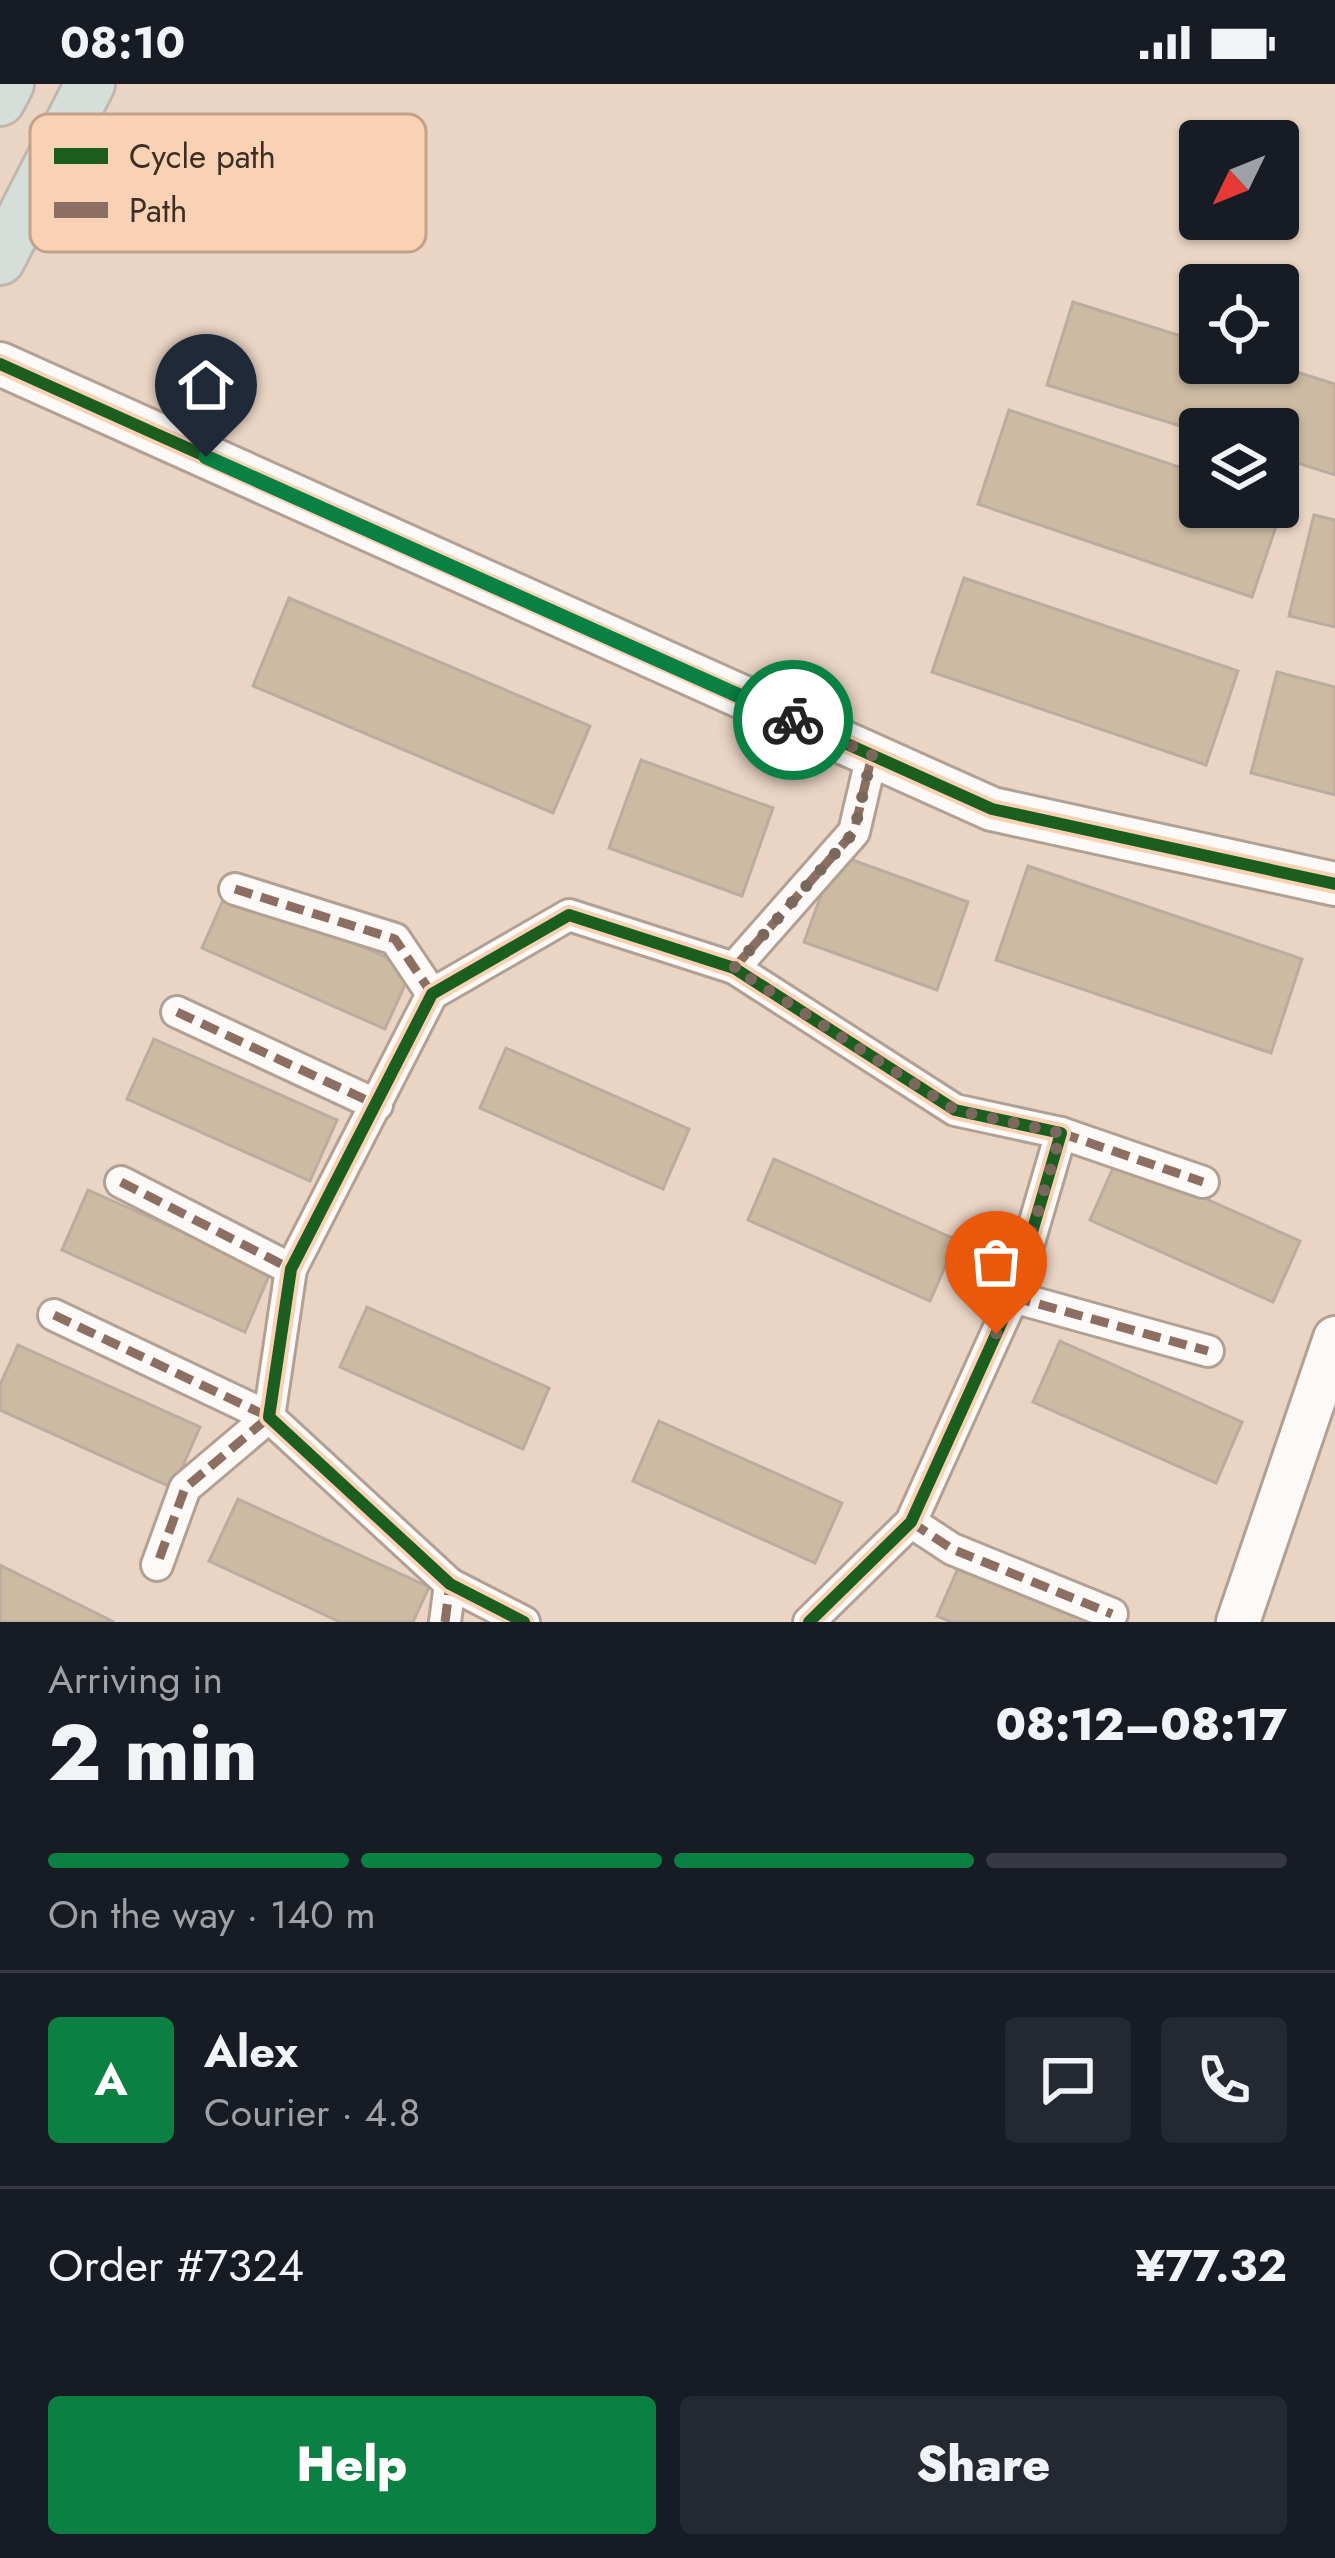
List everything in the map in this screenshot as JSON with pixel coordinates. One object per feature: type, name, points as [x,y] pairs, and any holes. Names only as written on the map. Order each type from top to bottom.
[{"type":"main road","points":[[0,101],[9,84]]},
{"type":"main road","points":[[75,114],[90,84]]},
{"type":"main road","points":[[0,260],[30,201]]},
{"type":"street","points":[[0,364],[992,809],[1335,884]]},
{"type":"street","points":[[734,968],[854,832],[872,755]]},
{"type":"street","points":[[235,889],[395,939],[432,994]]},
{"type":"street","points":[[157,1565],[185,1488],[269,1418],[291,1269],[432,994],[569,915],[734,968],[955,1110],[1061,1133],[1203,1182]]},
{"type":"street","points":[[176,1012],[377,1105]]},
{"type":"street","points":[[809,1622],[911,1522],[1013,1297],[1061,1133]]},
{"type":"street","points":[[121,1182],[291,1269]]},
{"type":"street","points":[[1013,1297],[1208,1351]]},
{"type":"street","points":[[54,1315],[269,1418],[450,1584],[524,1622]]},
{"type":"street","points":[[1238,1622],[1335,1338]]},
{"type":"street","points":[[911,1522],[952,1549],[1112,1614]]},
{"type":"street","points":[[445,1622],[450,1584]]},
{"type":"building","points":[[1073,302],[1179,335],[1179,384],[1299,384],[1299,373],[1335,384],[1335,475],[1299,464],[1299,408],[1179,408],[1179,426],[1047,385]]},
{"type":"building","points":[[1009,410],[1179,467],[1179,528],[1275,528],[1252,597],[978,504]]},
{"type":"building","points":[[1314,515],[1335,520],[1335,627],[1289,616]]},
{"type":"building","points":[[964,578],[1238,671],[1206,765],[932,672]]},
{"type":"building","points":[[289,598],[590,726],[553,813],[253,686]]},
{"type":"building","points":[[1277,672],[1335,687],[1335,795],[1251,773]]},
{"type":"building","points":[[641,760],[773,808],[742,896],[609,848]]},
{"type":"building","points":[[836,854],[968,902],[937,990],[804,942]]},
{"type":"building","points":[[1028,866],[1302,959],[1271,1053],[996,960]]},
{"type":"building","points":[[229,887],[412,969],[385,1029],[202,948]]},
{"type":"building","points":[[154,1039],[337,1120],[310,1181],[127,1099]]},
{"type":"building","points":[[506,1048],[689,1129],[663,1189],[480,1108]]},
{"type":"building","points":[[774,1159],[957,1240],[930,1301],[748,1220]]},
{"type":"building","points":[[1117,1159],[1300,1241],[1273,1302],[1090,1220]]},
{"type":"building","points":[[88,1190],[271,1271],[245,1332],[62,1250]]},
{"type":"building","points":[[367,1307],[549,1388],[523,1449],[340,1367]]},
{"type":"building","points":[[1060,1341],[1242,1422],[1216,1483],[1033,1402]]},
{"type":"building","points":[[18,1345],[200,1427],[173,1488],[0,1410],[0,1385]]},
{"type":"building","points":[[659,1421],[842,1503],[815,1563],[633,1481]]},
{"type":"building","points":[[238,1499],[429,1587],[413,1622],[340,1622],[209,1561]]},
{"type":"building","points":[[964,1555],[1114,1622],[951,1622],[937,1616]]},
{"type":"building","points":[[0,1565],[114,1622],[0,1622]]},
{"type":"marked path","points":[[734,968],[854,832],[872,755]]},
{"type":"marked path","points":[[235,889],[395,939],[432,994]]},
{"type":"marked path","points":[[177,1012],[377,1105]]},
{"type":"marked path","points":[[1061,1133],[1203,1182]]},
{"type":"marked path","points":[[121,1182],[291,1269]]},
{"type":"marked path","points":[[1013,1297],[1208,1351]]},
{"type":"marked path","points":[[54,1315],[269,1417],[185,1488],[157,1565]]},
{"type":"marked path","points":[[911,1522],[952,1549],[1112,1614]]},
{"type":"marked path","points":[[445,1622],[450,1584]]},
{"type":"cycle path","points":[[0,364],[992,809],[1335,884]]},
{"type":"cycle path","points":[[524,1622],[450,1584],[269,1417],[291,1269],[432,994],[569,915],[734,968],[955,1110],[1061,1133],[1013,1297],[911,1522],[809,1622]]},
{"type":"way so far","points":[[793,720],[872,755],[854,832],[734,968],[955,1110],[1061,1133],[1013,1297],[996,1334]]},
{"type":"route","points":[[206,457],[793,720]]}]
